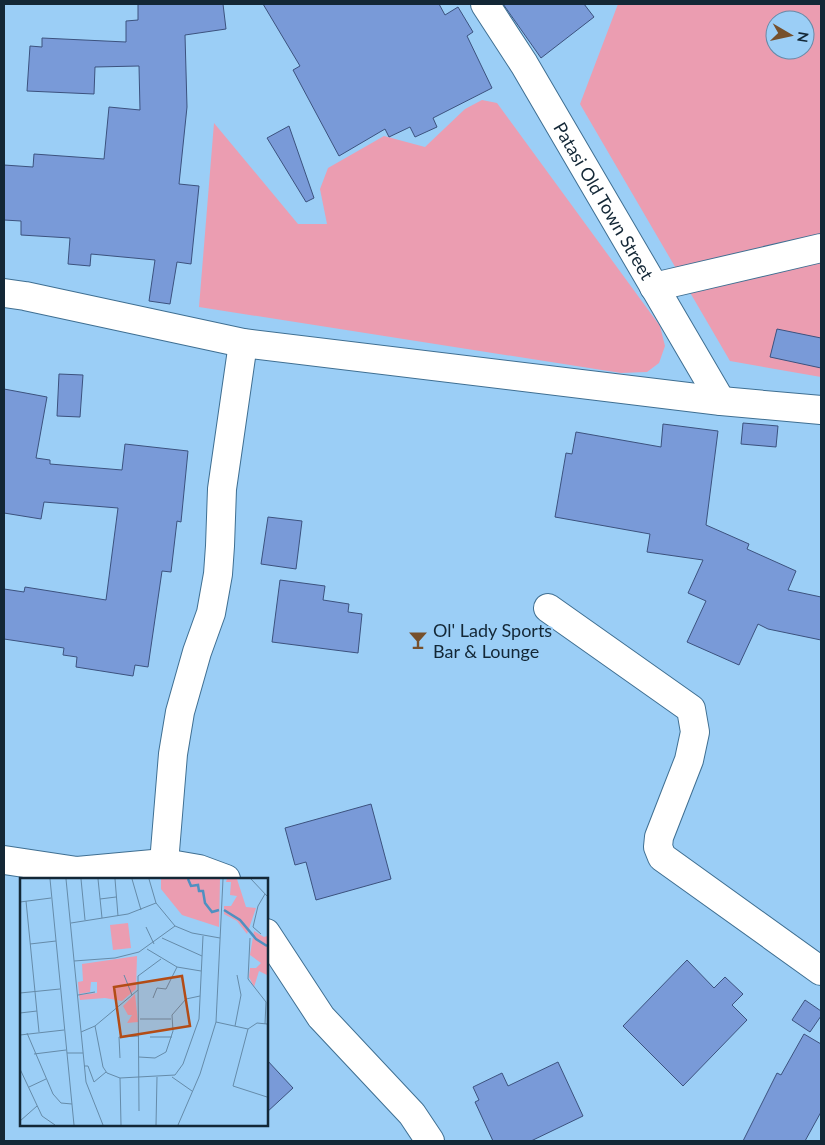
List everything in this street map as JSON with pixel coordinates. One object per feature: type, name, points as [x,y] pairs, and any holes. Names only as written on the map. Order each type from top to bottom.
[{"type":"street","name":"Patasi Old Town Street","points":[[485,4],[524,64],[720,400]]},
{"type":"street","points":[[654,287],[821,248]]},
{"type":"street","points":[[4,293],[243,343],[720,400],[821,410]]},
{"type":"street","points":[[164,863],[173,754],[180,712],[197,652],[211,613],[218,574],[222,489],[243,343]]},
{"type":"street","points":[[548,608],[691,709],[696,732],[689,760],[659,837],[658,847],[662,857],[821,971]]},
{"type":"street","points":[[4,860],[77,871],[164,863],[199,868],[224,878]]},
{"type":"street","points":[[268,936],[321,1017],[412,1114],[430,1141]]},
{"type":"shaded area","points":[[618,4],[821,4],[821,377],[730,361],[580,104]]},
{"type":"shaded area","points":[[482,100],[497,103],[660,326],[665,346],[659,363],[647,372],[621,373],[199,307],[214,123],[298,224],[327,224],[320,189],[328,168],[384,136],[425,147],[465,109]]},
{"type":"building","points":[[138,4],[223,4],[226,29],[185,35],[187,107],[179,184],[199,186],[191,264],[177,262],[170,304],[149,301],[155,260],[91,254],[90,266],[68,264],[70,238],[21,235],[21,221],[4,220],[4,165],[33,167],[34,154],[104,159],[109,107],[140,110],[139,66],[95,67],[94,94],[27,91],[30,46],[42,47],[42,38],[126,42],[126,21],[138,20]]},
{"type":"building","points":[[263,4],[439,4],[445,15],[458,7],[473,32],[467,36],[492,88],[433,118],[437,127],[415,137],[410,127],[389,137],[385,129],[339,156],[293,70],[300,66]]},
{"type":"building","points":[[503,4],[584,4],[594,17],[541,58]]},
{"type":"building","points":[[289,126],[314,198],[306,202],[267,138]]},
{"type":"building","points":[[777,329],[821,338],[821,368],[770,357]]},
{"type":"building","points":[[59,374],[83,375],[80,417],[57,416]]},
{"type":"building","points":[[4,389],[47,397],[36,458],[50,460],[50,464],[122,470],[125,444],[188,451],[181,522],[177,521],[171,572],[162,571],[148,667],[135,665],[133,676],[76,667],[77,657],[63,655],[64,648],[4,639],[4,589],[24,592],[25,587],[106,600],[118,508],[44,502],[41,519],[4,513]]},
{"type":"building","points":[[743,423],[778,426],[776,447],[741,444]]},
{"type":"building","points":[[663,424],[718,431],[706,525],[749,544],[747,549],[796,571],[788,590],[821,597],[821,640],[768,629],[758,624],[739,665],[687,642],[706,601],[688,593],[703,560],[647,552],[650,534],[555,517],[566,453],[572,454],[576,432],[661,447]]},
{"type":"building","points":[[268,517],[302,521],[296,569],[261,564]]},
{"type":"building","points":[[280,580],[325,586],[323,600],[349,604],[348,612],[362,614],[358,653],[272,642]]},
{"type":"building","points":[[371,804],[391,879],[316,900],[306,862],[295,865],[285,828]]},
{"type":"building","points":[[687,960],[714,988],[725,977],[743,994],[732,1005],[747,1020],[683,1086],[623,1026]]},
{"type":"building","points":[[805,1000],[821,1011],[821,1016],[810,1032],[792,1020]]},
{"type":"building","points":[[804,1034],[821,1044],[821,1112],[805,1141],[743,1141],[777,1073],[781,1075]]},
{"type":"building","points":[[268,1061],[293,1088],[268,1111]]},
{"type":"building","points":[[558,1062],[583,1116],[531,1141],[493,1141],[475,1102],[479,1100],[473,1087],[502,1073],[508,1086]]},
{"type":"place","name":"Ol' Lady Sports Bar & Lounge","points":[[418,640]]}]
